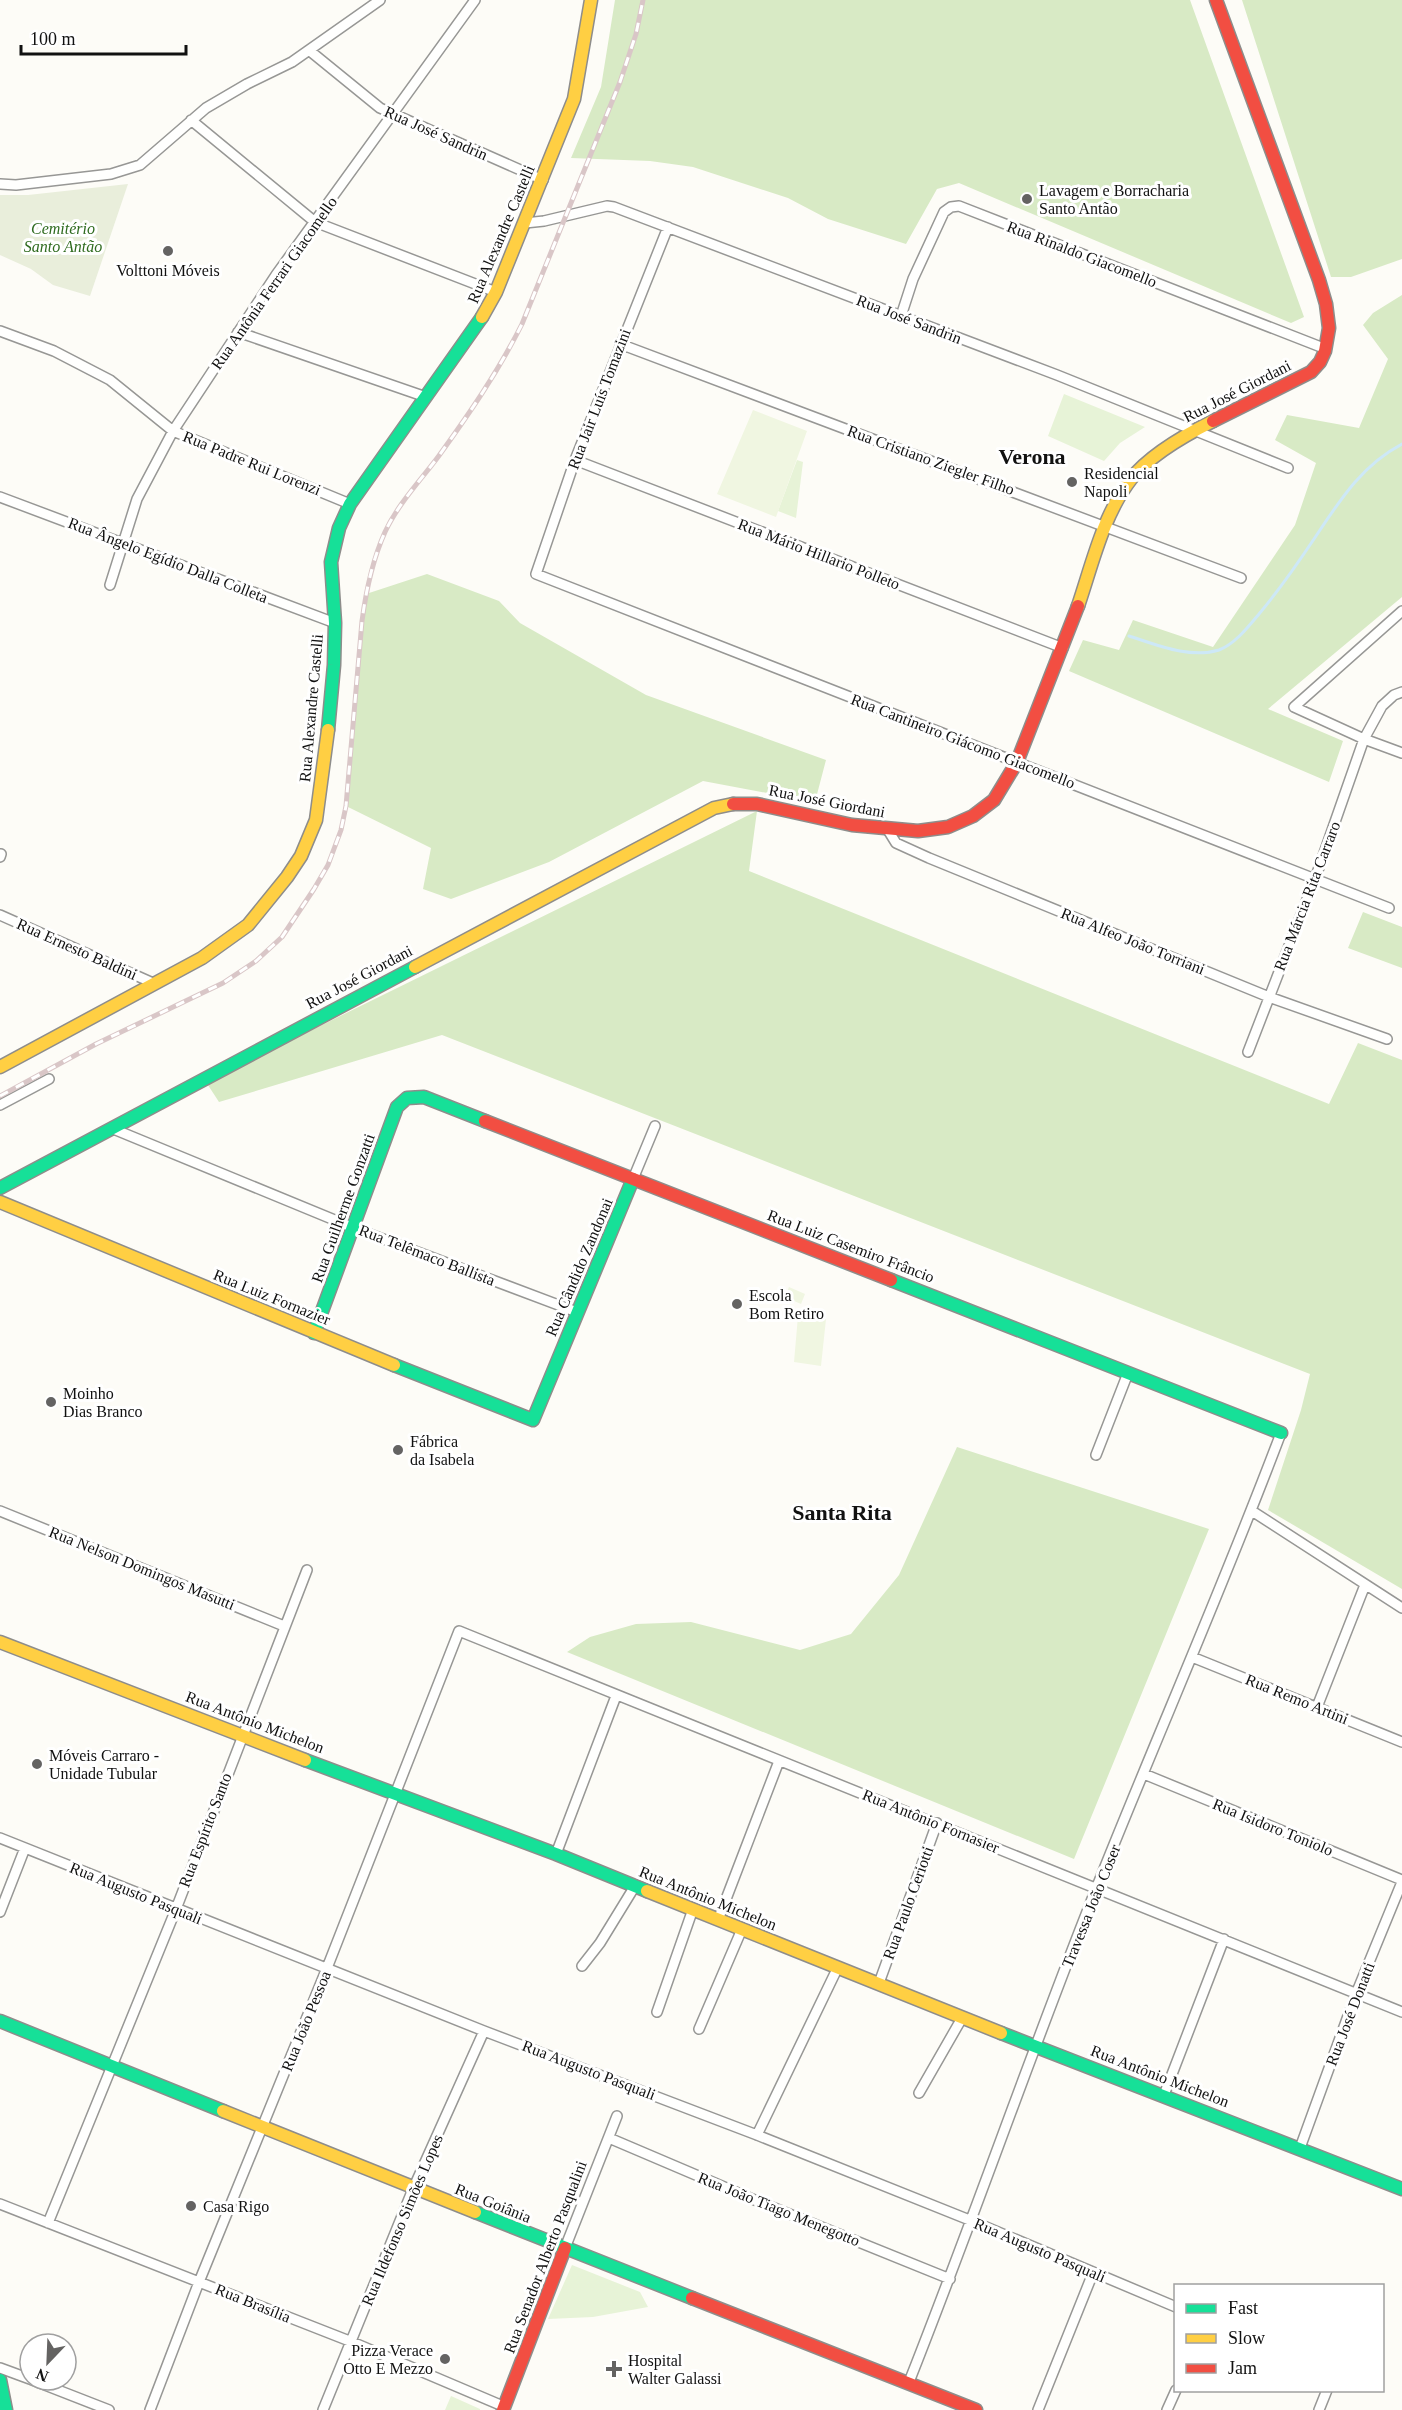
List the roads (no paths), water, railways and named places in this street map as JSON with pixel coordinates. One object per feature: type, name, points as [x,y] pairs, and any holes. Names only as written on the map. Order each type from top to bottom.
[{"type":"street","points":[[0,184],[48,182],[127,171],[150,159],[191,120],[222,98],[310,51],[380,0]]},
{"type":"street","name":"Rua Antônia Ferrari Giacomello","points":[[110,585],[137,499],[173,431],[237,332],[475,0]]},
{"type":"street","name":"Rua Alexandre Castelli","points":[[0,1066],[153,982],[202,958],[248,925],[301,856],[316,820],[331,700],[335,623],[331,562],[339,528],[350,504],[483,316],[496,292],[574,99],[591,0]]},
{"type":"street","points":[[1216,0],[1322,288],[1330,330],[1326,349]]},
{"type":"street","name":"Rua José Sandrin","points":[[310,51],[380,108],[543,180]]},
{"type":"street","points":[[191,120],[315,222],[496,292]]},
{"type":"street","name":"Rua José Sandrin","points":[[525,223],[544,221],[607,206],[668,227],[1068,380],[1288,468]]},
{"type":"street","name":"Rua Rinaldo Giacomello","points":[[901,316],[913,279],[944,212],[951,207],[959,206],[1326,349]]},
{"type":"street","name":"Rua Jair Luís Tomazini","points":[[536,574],[575,460],[668,227]]},
{"type":"street","name":"Rua Padre Rui Lorenzi","points":[[0,331],[85,365],[130,394],[173,431],[350,504]]},
{"type":"street","points":[[237,332],[426,397]]},
{"type":"street","name":"Rua Cristiano Ziegler Filho","points":[[620,344],[1240,578]]},
{"type":"street","name":"Rua José Giordani","points":[[0,1188],[714,808],[735,804],[757,804],[852,825],[918,831],[948,827],[973,816],[994,800],[1017,762],[1063,648],[1106,526],[1131,479],[1144,466],[1193,431],[1311,372],[1319,364],[1326,349]]},
{"type":"street","name":"Rua Mário Hillario Polleto","points":[[575,460],[1063,648]]},
{"type":"street","name":"Rua Ângelo Egídio Dalla Colleta","points":[[0,497],[335,623]]},
{"type":"street","name":"Rua Cantineiro Giácomo Giacomello","points":[[536,574],[1389,908]]},
{"type":"street","points":[[1402,611],[1294,707],[1364,739],[1402,753]]},
{"type":"street","name":"Rua Márcia Rita Carraro","points":[[1248,1052],[1315,879],[1364,739],[1382,706],[1394,695],[1402,692]]},
{"type":"street","name":"Rua Alfeo João Torriani","points":[[888,830],[896,843],[929,858],[1269,997],[1388,1039]]},
{"type":"street","name":"Rua Ernesto Baldini","points":[[0,915],[153,982]]},
{"type":"street","points":[[0,1105],[49,1078]]},
{"type":"street","name":"Rua Luiz Casemiro Frâncio","points":[[407,1098],[424,1096],[1281,1433]]},
{"type":"street","name":"Rua Guilherme Gonzatti","points":[[314,1333],[397,1107],[407,1098]]},
{"type":"street","name":"Rua Cândido Zandonai","points":[[533,1420],[654,1126]]},
{"type":"street","name":"Rua Telêmaco Ballista","points":[[111,1128],[354,1228],[577,1312]]},
{"type":"street","name":"Rua Luiz Fornazier","points":[[0,1202],[314,1333],[533,1420]]},
{"type":"street","points":[[1096,1455],[1128,1373]]},
{"type":"street","name":"Travessa João Coser","points":[[909,2382],[972,2221],[1096,1888],[1252,1511],[1281,1433]]},
{"type":"street","name":"Rua Nelson Domingos Masutti","points":[[0,1511],[284,1626]]},
{"type":"street","points":[[1252,1511],[1402,1608]]},
{"type":"street","name":"Rua Espírito Santo","points":[[48,2223],[176,1909],[241,1734],[307,1570]]},
{"type":"street","points":[[1317,1707],[1365,1586]]},
{"type":"street","name":"Rua Antônio Fornasier","points":[[459,1632],[1402,2012]]},
{"type":"street","name":"Rua João Pessoa","points":[[150,2410],[459,1632]]},
{"type":"street","name":"Rua Antônio Michelon","points":[[0,1642],[556,1854],[962,2018],[1402,2189]]},
{"type":"street","name":"Rua Remo Artini","points":[[1192,1657],[1402,1742]]},
{"type":"street","points":[[556,1854],[616,1696]]},
{"type":"street","points":[[718,1920],[779,1761]]},
{"type":"street","name":"Rua Isidoro Toniolo","points":[[1144,1774],[1402,1881]]},
{"type":"street","name":"Rua Paulo Ceriotti","points":[[879,1983],[937,1823]]},
{"type":"street","name":"Rua Augusto Pasquali","points":[[0,1838],[484,2031],[757,2135],[972,2221],[1174,2306]]},
{"type":"street","points":[[0,1912],[26,1848]]},
{"type":"street","name":"Rua José Donatti","points":[[1300,2148],[1356,1994],[1402,1881]]},
{"type":"street","points":[[582,1966],[600,1943],[635,1886]]},
{"type":"street","points":[[657,2012],[693,1910]]},
{"type":"street","points":[[699,2029],[742,1929]]},
{"type":"street","points":[[1164,2095],[1224,1940]]},
{"type":"street","points":[[757,2135],[838,1967]]},
{"type":"street","points":[[919,2093],[962,2018]]},
{"type":"street","name":"Rua Goiânia","points":[[0,2021],[264,2126],[413,2189],[976,2410]]},
{"type":"street","name":"Rua Ildefonso Simões Lopes","points":[[323,2410],[413,2189],[484,2031]]},
{"type":"street","name":"Rua Senador Alberto Pasqualini","points":[[504,2408],[617,2116]]},
{"type":"street","name":"Rua João Tiago Menegotto","points":[[609,2138],[950,2279]]},
{"type":"street","name":"Rua Brasília","points":[[0,2204],[352,2342],[504,2408]]},
{"type":"street","points":[[1038,2410],[1093,2273]]},
{"type":"street","points":[[0,2368],[18,2375]]},
{"type":"street","points":[[0,2380],[6,2410]]},
{"type":"street","points":[[62,2392],[109,2410]]},
{"type":"street","points":[[1167,2410],[1176,2392]]},
{"type":"street","points":[[1319,2410],[1327,2392]]},
{"type":"waterway","points":[[1129,636],[1162,647],[1197,653],[1219,650],[1231,644],[1274,595],[1353,484],[1375,462],[1402,444]]},
{"type":"railway","points":[[0,1096],[96,1044],[223,983],[256,961],[282,937],[314,889],[328,865],[341,830],[346,806],[362,621],[370,576],[380,543],[396,512],[483,392],[522,324],[620,82],[636,34],[643,0]]},
{"type":"place","name":"Lavagem e Borracharia Santo Antão","points":[[1027,199]]},
{"type":"place","name":"Volttoni Móveis","points":[[168,251]]},
{"type":"place","name":"Residencial Napoli","points":[[1072,482]]},
{"type":"place","name":"Escola Bom Retiro","points":[[737,1304]]},
{"type":"place","name":"Moinho Dias Branco","points":[[51,1402]]},
{"type":"place","name":"Fábrica da Isabela","points":[[398,1450]]},
{"type":"place","name":"Móveis Carraro - Unidade Tubular","points":[[37,1764]]},
{"type":"place","name":"Casa Rigo","points":[[191,2206]]},
{"type":"place","name":"Pizza Verace Otto E Mezzo","points":[[445,2359]]},
{"type":"place","name":"Hospital Walter Galassi","points":[[614,2369]]},
{"type":"district","name":"Verona","points":[[1032,456]]},
{"type":"district","name":"Santa Rita","points":[[842,1512]]},
{"type":"park label","name":"Cemitério Santo Antão","points":[[63,237]]}]
